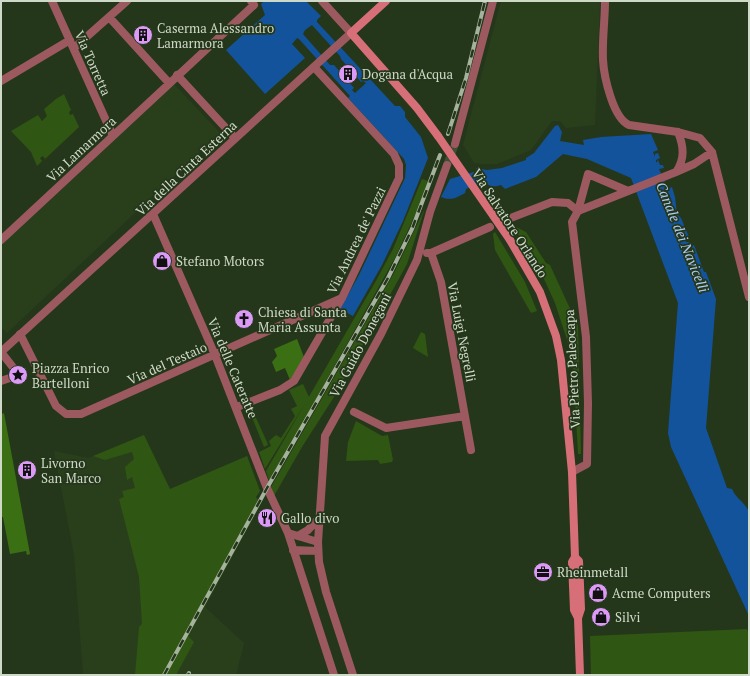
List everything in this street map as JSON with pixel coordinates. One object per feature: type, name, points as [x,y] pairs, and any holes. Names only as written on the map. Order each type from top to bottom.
[{"type":"main road","name":"Via della Cinta Esterna","points":[[352,32],[386,1]]},
{"type":"main road","name":"Via Salvatore Orlando","points":[[352,32],[417,108],[510,240],[540,292],[556,336],[565,384],[572,472],[575,556],[579,561],[581,609],[578,618],[580,675]]},
{"type":"street","name":"Via Torretta","points":[[52,1],[113,136]]},
{"type":"street","points":[[74,48],[126,1]]},
{"type":"street","points":[[322,1],[352,32]]},
{"type":"street","points":[[455,144],[466,108],[493,1]]},
{"type":"street","points":[[605,1],[603,61],[610,94],[618,114],[624,122],[629,125],[678,132],[700,138],[712,152],[749,297]]},
{"type":"street","name":"Via Lamarmora","points":[[1,240],[253,3]]},
{"type":"street","points":[[109,17],[169,83]]},
{"type":"street","name":"Via della Cinta Esterna","points":[[1,352],[352,32]]},
{"type":"street","points":[[1,81],[70,40]]},
{"type":"street","name":"Via Andrea de' Pazzi","points":[[237,407],[280,390],[294,381],[342,298],[399,178],[400,170],[394,154],[314,67]]},
{"type":"street","points":[[177,75],[235,138]]},
{"type":"street","points":[[676,172],[683,155],[683,145],[678,132]]},
{"type":"street","points":[[578,211],[676,172],[694,164],[712,152]]},
{"type":"street","name":"Via Guido Donegani","points":[[353,675],[321,576],[318,551],[327,431],[381,334],[420,252],[430,212],[447,165]]},
{"type":"street","points":[[578,211],[588,174],[628,190]]},
{"type":"street","points":[[508,219],[552,202],[568,203],[578,211]]},
{"type":"street","name":"Via Pietro Paleocapa","points":[[572,472],[587,464],[588,404],[586,337],[572,227],[574,215],[578,211]]},
{"type":"street","name":"Via delle Cateratte","points":[[153,214],[215,355],[237,407],[267,488],[288,533],[334,675]]},
{"type":"street","points":[[420,252],[431,253],[490,227]]},
{"type":"street","name":"Via Luigi Negrelli","points":[[431,253],[441,282],[471,450]]},
{"type":"street","name":"Via del Testaio","points":[[20,334],[56,406],[66,414],[81,414],[342,298]]},
{"type":"street","points":[[1,352],[19,375],[1,381]]},
{"type":"street","points":[[354,412],[386,428],[465,416]]},
{"type":"street","points":[[298,536],[308,530],[320,517]]},
{"type":"street","points":[[288,533],[318,542]]},
{"type":"street","points":[[293,550],[318,551]]},
{"type":"shaded area","points":[[501,1],[600,1],[595,125],[566,128],[560,121],[552,121],[531,150],[497,164],[474,163],[463,145]]},
{"type":"shaded area","points":[[172,82],[220,133],[7,333],[1,327],[1,244]]},
{"type":"shaded area","points":[[144,435],[170,489],[247,456],[260,491],[256,497],[258,500],[256,504],[258,509],[205,607],[244,643],[236,675],[83,675],[74,555],[54,451],[88,458]]},
{"type":"green space","points":[[64,94],[71,110],[69,112],[70,115],[73,114],[79,127],[45,159],[43,156],[40,158],[42,161],[37,166],[31,152],[11,131],[38,115],[42,121],[47,116],[44,109]]},
{"type":"green space","points":[[422,179],[428,181],[427,189],[396,256],[271,480],[269,480],[266,471],[377,279],[393,249]]},
{"type":"green space","points":[[425,208],[407,264],[334,397],[302,447],[274,496],[271,487],[394,273]]},
{"type":"green space","points":[[512,225],[526,232],[546,263],[550,265],[578,326],[581,454],[578,454],[573,363],[569,346],[555,303],[539,268]]},
{"type":"green space","points":[[495,232],[525,282],[537,311],[531,313],[495,250],[493,234]]},
{"type":"green space","points":[[421,332],[425,334],[428,357],[413,348]]},
{"type":"green space","points":[[297,339],[305,360],[290,380],[285,368],[276,372],[272,362],[277,356],[274,349]]},
{"type":"green space","points":[[303,384],[309,397],[265,469],[259,452],[271,446],[269,441],[276,435],[281,438],[295,416],[291,409],[297,406],[289,390]]},
{"type":"green space","points":[[252,409],[268,445],[264,447],[249,410]]},
{"type":"green space","points":[[1,411],[2,414],[4,413],[30,554],[27,555],[26,551],[10,554],[3,517],[1,517]]},
{"type":"green space","points":[[356,421],[382,436],[388,435],[393,460],[392,462],[380,464],[378,460],[346,461],[348,442]]},
{"type":"green space","points":[[144,435],[170,489],[247,456],[260,491],[256,497],[258,500],[256,504],[258,509],[188,636],[194,642],[176,675],[135,675],[139,627],[142,624],[139,577],[119,499],[124,497],[122,491],[135,488],[132,477],[127,480],[125,467],[134,459],[132,452],[105,460],[93,456]]},
{"type":"green space","points":[[747,629],[749,634],[749,675],[591,675],[590,636]]},
{"type":"water","points":[[264,1],[306,1],[321,16],[317,22],[395,106],[400,106],[405,112],[405,117],[421,137],[428,158],[403,221],[382,265],[353,316],[340,309],[359,275],[405,178],[406,165],[404,159],[348,98],[350,96],[299,39],[297,38],[292,44],[305,58],[265,94],[226,50],[265,15],[261,4]],"holes":[[[312,25],[361,82],[363,81],[366,83],[355,93],[352,90],[354,88],[334,65],[330,65],[303,34],[305,30]]]},
{"type":"water","name":"Canale dei Navicelli","points":[[558,125],[562,132],[560,141],[584,145],[583,140],[601,137],[651,134],[658,150],[653,152],[655,157],[655,154],[658,153],[660,158],[656,160],[656,163],[658,160],[660,165],[663,165],[664,168],[659,169],[668,189],[672,187],[677,214],[681,218],[689,237],[685,239],[686,242],[689,242],[691,246],[694,245],[704,272],[706,272],[716,299],[706,428],[727,488],[732,489],[749,512],[749,616],[671,447],[668,433],[678,303],[631,178],[587,159],[563,154],[536,177],[505,189],[501,185],[492,186],[485,182],[466,189],[465,193],[456,198],[448,199],[441,197],[450,179],[477,171],[476,168],[487,170],[502,168],[526,160],[526,158],[534,153],[555,126]]},
{"type":"tunnel","points":[[447,165],[455,144]]},
{"type":"railway","points":[[448,134],[466,78],[485,1]]},
{"type":"railway","points":[[164,675],[267,488],[388,278],[412,229],[440,155]]},
{"type":"place","name":"Caserma Alessandro Lamarmora","points":[[143,35]]},
{"type":"place","name":"Dogana d'Acqua","points":[[348,74]]},
{"type":"place","name":"Stefano Motors","points":[[162,261]]},
{"type":"place","name":"Chiesa di Santa Maria Assunta","points":[[244,319]]},
{"type":"place","name":"Piazza Enrico Bartelloni","points":[[18,375]]},
{"type":"place","name":"Livorno San Marco","points":[[27,470]]},
{"type":"place","name":"Gallo divo","points":[[267,518]]},
{"type":"place","name":"Rheinmetall","points":[[543,572]]},
{"type":"place","name":"Acme Computers","points":[[598,593]]},
{"type":"place","name":"Silvi","points":[[601,617]]}]
